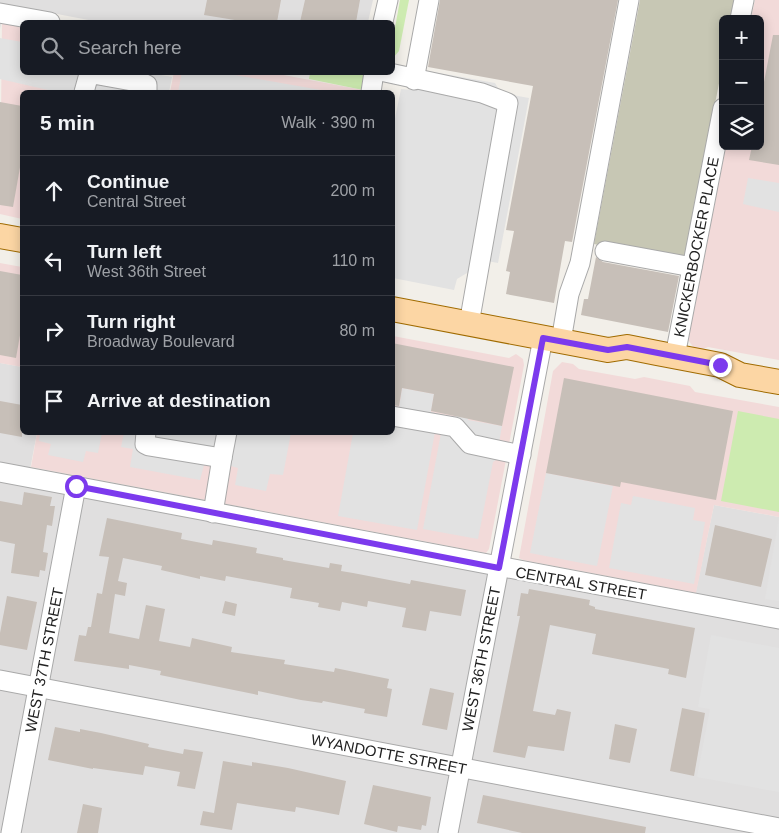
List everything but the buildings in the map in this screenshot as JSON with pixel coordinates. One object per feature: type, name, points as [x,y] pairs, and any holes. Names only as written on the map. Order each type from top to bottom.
[{"type":"main road","points":[[0,236],[20,240]]},
{"type":"main road","points":[[395,310],[608,350],[627,347],[675,356],[720,365],[740,375],[779,382]]},
{"type":"main road","points":[[608,350],[625,361],[708,377],[728,378],[740,375]]},
{"type":"street","points":[[383,20],[388,0]]},
{"type":"street","points":[[414,80],[429,0]]},
{"type":"street","name":"WEST 36TH STREET","points":[[448,833],[520,455],[552,339],[580,263],[629,0]]},
{"type":"street","points":[[741,15],[744,0]]},
{"type":"street","points":[[0,13],[39,20]]},
{"type":"street","points":[[84,90],[88,75]]},
{"type":"street","points":[[99,75],[143,83],[147,85],[147,90]]},
{"type":"street","points":[[371,90],[374,75]]},
{"type":"street","points":[[395,75],[482,93],[508,103],[469,324]]},
{"type":"street","name":"KNICKERBOCKER PLACE","points":[[675,356],[719,129]]},
{"type":"street","points":[[605,251],[692,267]]},
{"type":"street","points":[[395,417],[455,427],[470,444],[520,455]]},
{"type":"street","points":[[146,435],[145,444],[149,446],[222,458]]},
{"type":"street","points":[[213,513],[226,435]]},
{"type":"street","name":"CENTRAL STREET","points":[[0,472],[499,568],[779,619]]},
{"type":"street","name":"WEST 37TH STREET","points":[[11,833],[76,486]]},
{"type":"street","name":"WYANDOTTE STREET","points":[[0,680],[779,828]]},
{"type":"shaded area","points":[[0,0],[373,0],[368,20],[89,20],[5,4],[0,29]]},
{"type":"shaded area","points":[[640,0],[735,0],[732,15],[719,15],[719,83],[684,262],[594,244]]},
{"type":"shaded area","points":[[755,0],[779,0],[779,360],[708,347],[701,350],[694,348],[688,340],[725,150],[764,150],[764,15],[752,15]]},
{"type":"shaded area","points":[[2,20],[20,24],[20,75],[28,75],[60,90],[20,90],[20,219],[0,214]]},
{"type":"shaded area","points":[[0,38],[20,42],[20,75],[161,75],[172,77],[169,90],[48,90],[0,79]]},
{"type":"shaded area","points":[[422,70],[495,83],[501,93],[529,98],[498,263],[487,261],[457,279],[454,290],[395,278],[395,118],[401,89],[412,90]]},
{"type":"shaded area","points":[[173,75],[284,75],[363,90],[170,90]]},
{"type":"shaded area","points":[[181,75],[235,75],[321,90],[178,90]]},
{"type":"shaded area","points":[[748,178],[779,183],[779,212],[743,204]]},
{"type":"shaded area","points":[[0,263],[20,267],[20,367],[0,363]]},
{"type":"shaded area","points":[[395,336],[509,358],[516,354],[523,359],[524,365],[489,549],[486,553],[31,467],[37,435],[395,435]]},
{"type":"shaded area","points":[[562,362],[573,364],[579,369],[635,379],[644,377],[690,386],[695,392],[779,407],[779,517],[714,505],[696,593],[519,558],[553,371]]},
{"type":"shaded area","points":[[0,363],[20,367],[20,435],[37,435],[27,485],[692,610],[714,505],[779,517],[779,833],[0,833]]},
{"type":"shaded area","points":[[402,388],[434,394],[431,412],[456,417],[458,406],[470,409],[468,420],[502,426],[478,539],[423,529],[441,433],[435,432],[417,530],[338,516],[353,435],[395,435],[395,407],[399,408]]},
{"type":"shaded area","points":[[40,435],[102,435],[98,453],[86,451],[83,462],[48,455],[51,444],[39,441]]},
{"type":"shaded area","points":[[124,435],[291,435],[283,475],[270,474],[266,491],[235,485],[238,468],[231,466],[204,465],[200,480],[130,467],[133,449],[121,447]]},
{"type":"shaded area","points":[[546,473],[613,486],[597,566],[530,553]]},
{"type":"shaded area","points":[[633,496],[695,508],[693,520],[705,522],[694,584],[609,568],[621,503],[631,505]]},
{"type":"shaded area","points":[[779,518],[779,601],[765,599]]},
{"type":"shaded area","points":[[711,635],[779,648],[779,792],[697,777],[710,709],[698,707]]},
{"type":"green space","points":[[400,0],[409,0],[399,51],[395,56],[395,28]]},
{"type":"green space","points":[[310,75],[366,75],[363,90],[309,79]]},
{"type":"green space","points":[[738,411],[779,419],[779,512],[721,501]]},
{"type":"route","points":[[76,486],[499,568],[543,338],[608,350],[627,347],[720,365]]}]
